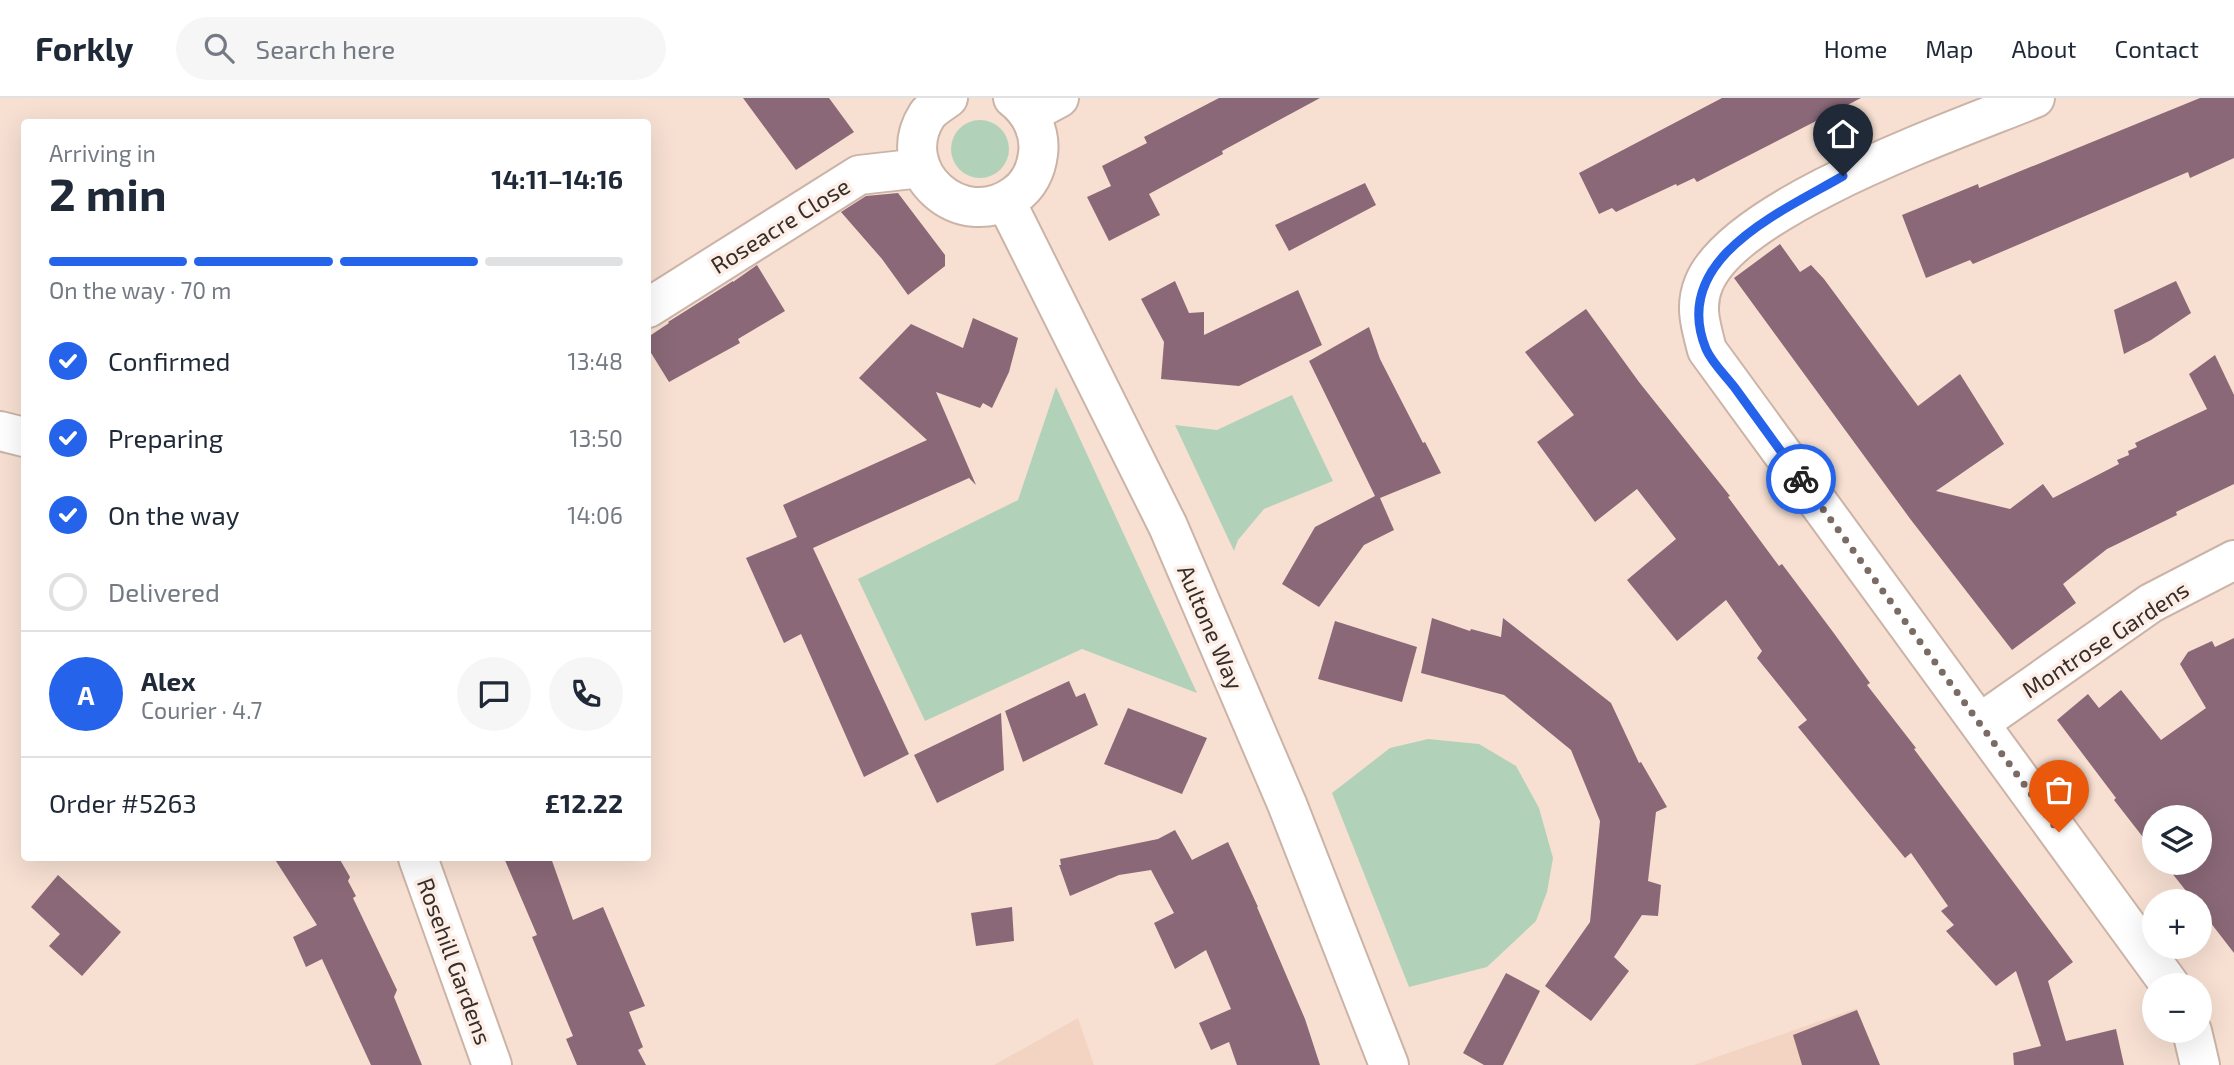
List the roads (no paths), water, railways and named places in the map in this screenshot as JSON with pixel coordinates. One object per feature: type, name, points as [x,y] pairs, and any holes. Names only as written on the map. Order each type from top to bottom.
[{"type":"street","points":[[948,98],[928,113],[920,130],[918,149],[921,168],[932,186],[947,200],[966,207],[987,208],[1006,202],[1022,190],[1034,173],[1039,153],[1034,103]]},
{"type":"street","points":[[2035,98],[1843,176],[1760,225],[1723,254],[1704,282],[1697,313],[1707,350],[2161,973]]},
{"type":"street","name":"Roseacre Close","points":[[651,306],[859,175],[921,168]]},
{"type":"street","name":"Aultone Way","points":[[1006,202],[1168,526],[1287,804],[1389,1065]]},
{"type":"street","points":[[0,431],[21,436]]},
{"type":"street","name":"Montrose Gardens","points":[[1980,723],[2151,603],[2234,560]]},
{"type":"street","name":"Rosehill Gardens","points":[[419,861],[492,1065]]},
{"type":"street","points":[[2195,1043],[2200,1065]]}]
